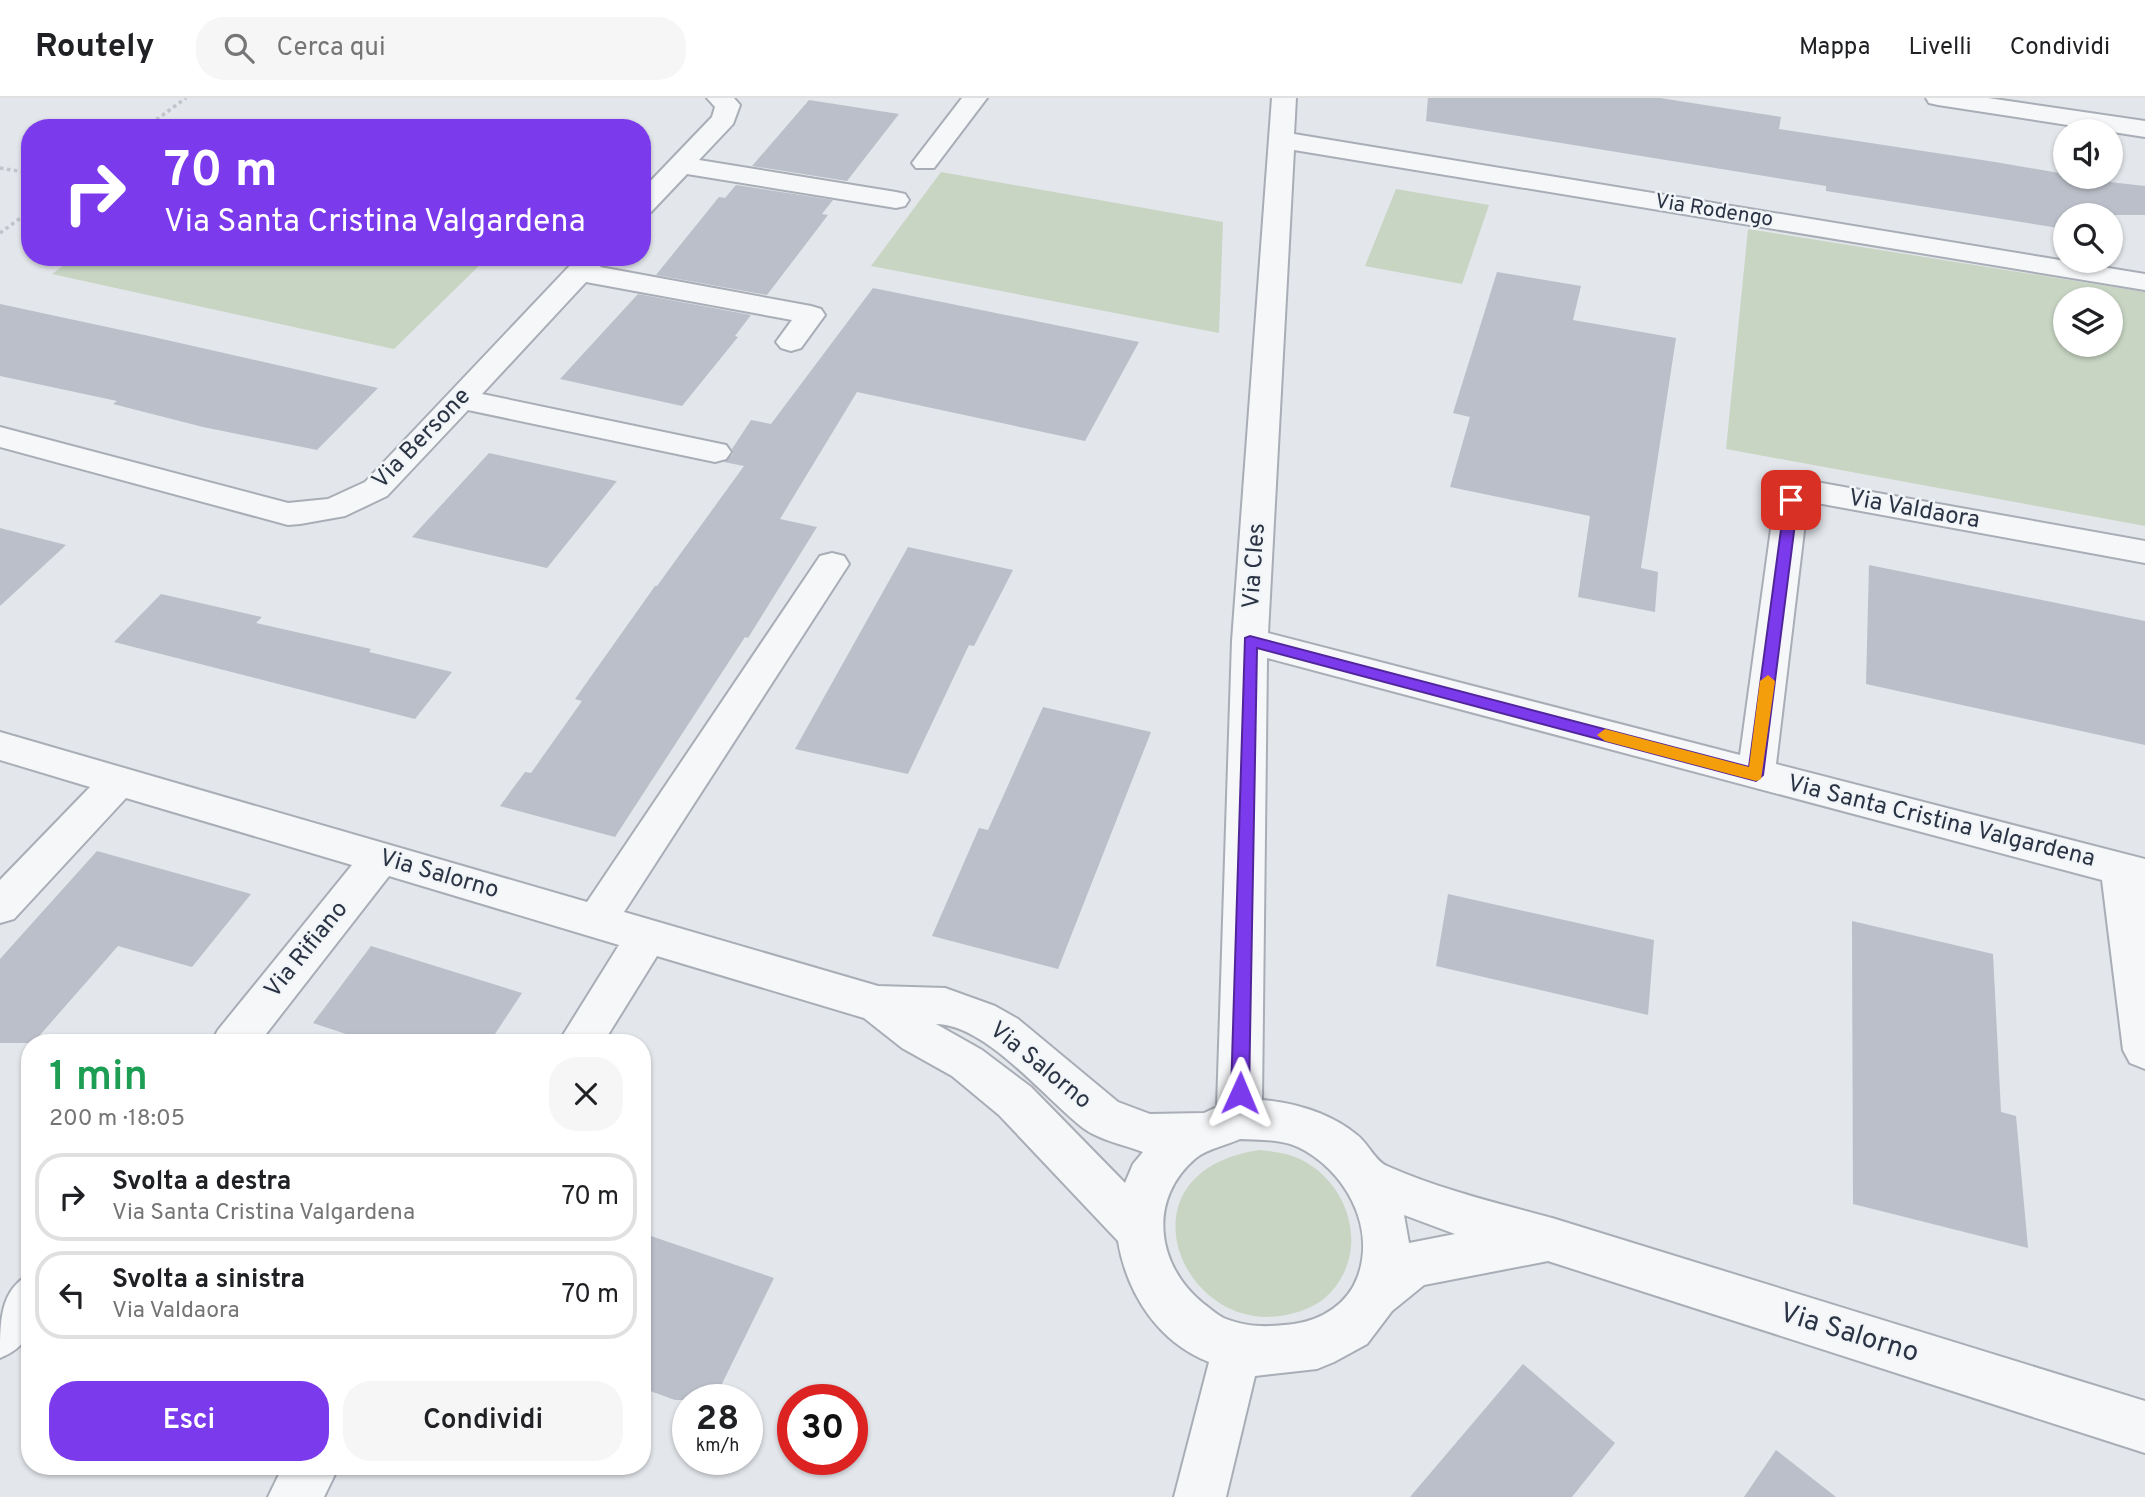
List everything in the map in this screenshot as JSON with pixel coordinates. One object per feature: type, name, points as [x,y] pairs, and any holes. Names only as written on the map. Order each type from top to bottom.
[{"type":"street","points":[[925,163],[975,98]]},
{"type":"street","name":"Via Cles","points":[[1219,1125],[1284,98]]},
{"type":"street","points":[[1938,98],[2145,129]]},
{"type":"street","points":[[651,196],[724,119],[728,100]]},
{"type":"street","name":"Via Rodengo","points":[[1282,140],[2145,282]]},
{"type":"street","points":[[681,164],[896,200]]},
{"type":"street","name":"Via Bersone","points":[[0,437],[288,514],[315,514],[341,508],[376,489],[586,266]]},
{"type":"street","points":[[591,266],[811,316],[790,342]]},
{"type":"street","points":[[460,400],[715,452]]},
{"type":"street","name":"Via Valdaora","points":[[1756,775],[1791,500],[1816,492],[2145,552]]},
{"type":"street","points":[[596,921],[832,564]]},
{"type":"street","name":"Via Santa Cristina Valgardena","points":[[1250,641],[2133,872]]},
{"type":"street","name":"Via Salorno","points":[[0,746],[878,1004],[945,1006],[980,1019],[1003,1032],[1102,1116],[1150,1134],[1219,1125]]},
{"type":"street","points":[[0,907],[119,781]]},
{"type":"street","name":"Via Rifiano","points":[[240,1034],[382,858]]},
{"type":"street","points":[[2133,872],[2145,1049]]},
{"type":"street","points":[[586,1034],[647,936]]},
{"type":"street","name":"Via Salorno","points":[[878,1004],[917,1035],[967,1063],[1016,1101],[1137,1228]]},
{"type":"street","points":[[1277,1121],[1313,1132],[1345,1153],[1370,1181],[1385,1218],[1388,1257],[1376,1294],[1352,1325],[1318,1345],[1278,1354],[1237,1349],[1196,1331],[1165,1303],[1144,1266],[1137,1228],[1141,1197],[1154,1170],[1174,1147],[1219,1125],[1277,1121]]},
{"type":"street","name":"Via Salorno","points":[[1370,1181],[1465,1216],[1552,1240],[2145,1427]]},
{"type":"street","name":"Via Salorno","points":[[1376,1294],[1413,1264],[1552,1240]]},
{"type":"street","points":[[0,1334],[21,1308]]},
{"type":"street","points":[[1200,1497],[1237,1349]]},
{"type":"street","points":[[294,1497],[307,1475]]},
{"type":"path","points":[[157,119],[186,98]]},
{"type":"path","points":[[0,168],[21,172]]},
{"type":"path","points":[[0,233],[21,218]]},
{"type":"green space","points":[[941,172],[1223,222],[1219,333],[871,266]]},
{"type":"green space","points":[[1396,189],[1489,205],[1462,284],[1365,266]]},
{"type":"green space","points":[[1748,229],[2113,287],[2053,287],[2053,357],[2123,357],[2123,289],[2145,292],[2145,526],[1726,449]]},
{"type":"green space","points":[[63,266],[479,266],[394,349],[52,274]]},
{"type":"green space","points":[[1260,1150],[1286,1154],[1321,1173],[1344,1205],[1350,1223],[1348,1262],[1340,1280],[1320,1301],[1294,1313],[1255,1316],[1221,1304],[1195,1281],[1180,1251],[1176,1219],[1187,1189],[1214,1164]]},
{"type":"building","points":[[1428,98],[1660,98],[1781,117],[1779,129],[2053,172],[2053,189],[2123,189],[2123,184],[2145,186],[2145,215],[2123,215],[2123,203],[2053,203],[2053,227],[1826,191],[1826,186],[1426,121]]},
{"type":"building","points":[[809,100],[899,114],[847,181],[752,166]]},
{"type":"building","points":[[736,185],[833,200],[822,214],[828,215],[767,295],[656,275],[719,197],[725,198]]},
{"type":"building","points":[[1497,272],[1581,286],[1573,320],[1676,338],[1641,568],[1658,572],[1655,612],[1578,597],[1590,516],[1450,487],[1470,417],[1453,413]]},
{"type":"building","points":[[873,288],[1139,342],[1085,441],[857,392],[780,519],[817,527],[748,638],[745,637],[615,837],[500,806],[525,772],[531,773],[582,701],[575,699],[744,466],[724,462],[733,454],[732,449],[751,420],[771,424]]},
{"type":"building","points":[[638,294],[751,315],[735,336],[738,337],[682,406],[560,379]]},
{"type":"building","points":[[0,304],[378,388],[317,450],[203,427],[113,404],[117,401],[0,376]]},
{"type":"building","points":[[489,453],[617,481],[547,568],[412,537]]},
{"type":"building","points":[[0,528],[66,545],[0,606]]},
{"type":"building","points":[[908,547],[1013,570],[974,646],[969,645],[908,774],[795,749]]},
{"type":"building","points":[[1869,565],[2145,621],[2145,745],[1866,684]]},
{"type":"building","points":[[161,594],[262,617],[256,623],[371,649],[369,652],[452,672],[415,719],[114,642]]},
{"type":"building","points":[[1043,707],[1151,732],[1058,969],[932,936],[979,828],[988,830]]},
{"type":"building","points":[[97,851],[251,894],[192,967],[118,946],[41,1034],[21,1034],[21,1043],[0,1043],[0,959]]},
{"type":"building","points":[[1448,894],[1654,940],[1648,1015],[1436,966]]},
{"type":"building","points":[[1852,921],[1993,954],[2001,1112],[2016,1116],[2028,1248],[1853,1204]]},
{"type":"building","points":[[371,946],[522,993],[495,1034],[346,1034],[313,1023]]},
{"type":"building","points":[[651,1236],[774,1278],[722,1384],[672,1384],[672,1399],[651,1391]]},
{"type":"building","points":[[1523,1364],[1615,1443],[1572,1497],[1410,1497]]},
{"type":"building","points":[[1776,1450],[1836,1497],[1744,1497]]},
{"type":"slow traffic","points":[[1605,735],[1756,775],[1768,681]]},
{"type":"route","points":[[1240,1093],[1250,641],[1756,775],[1791,500]]}]
